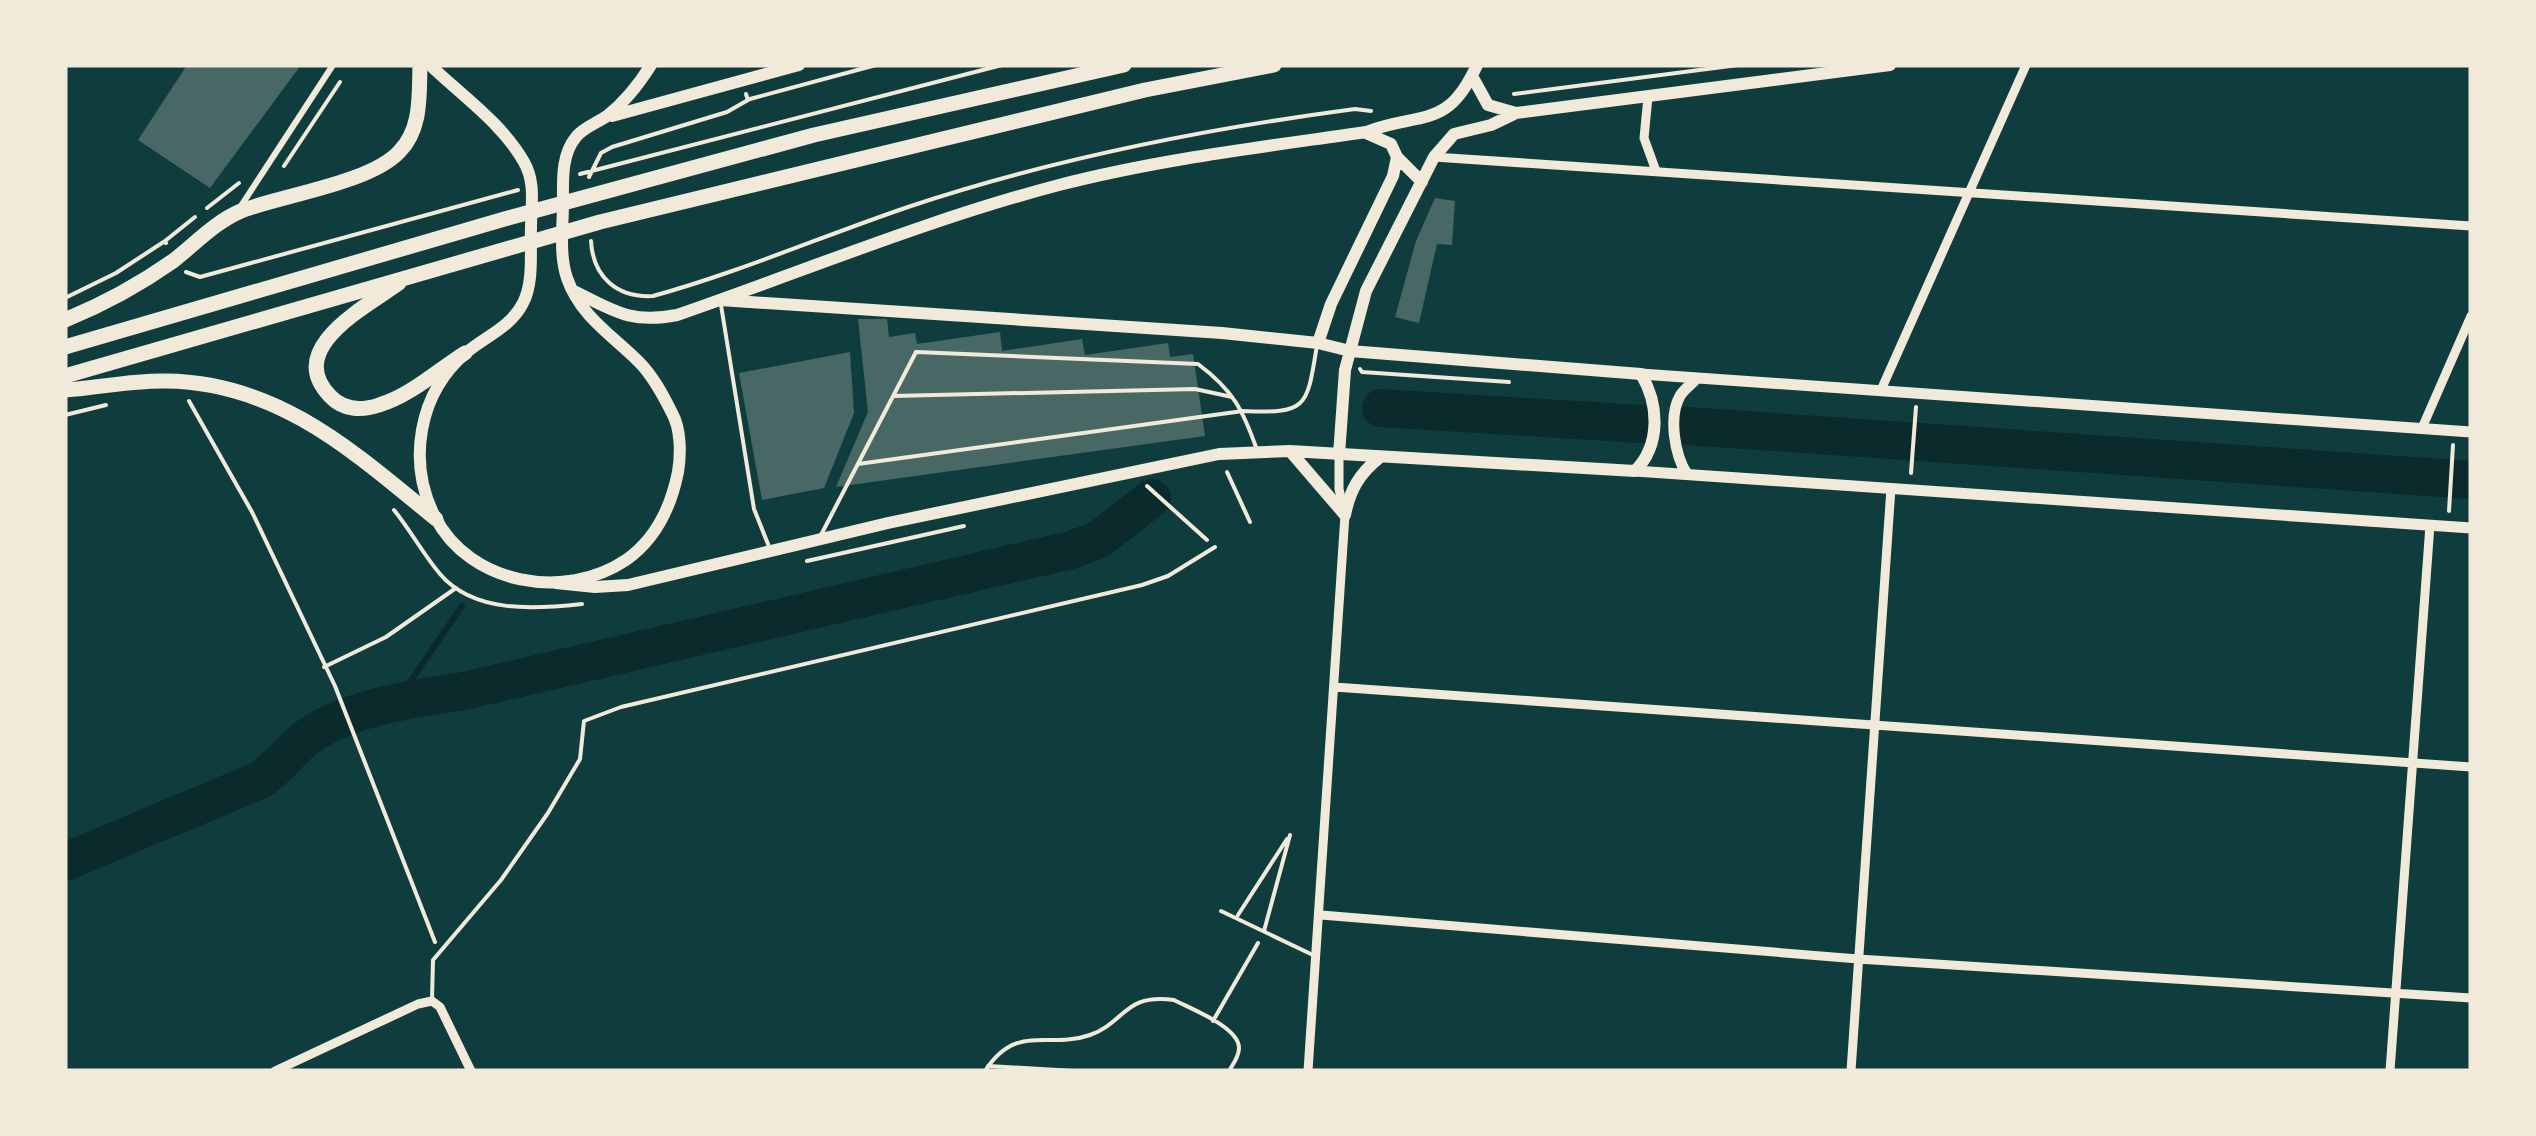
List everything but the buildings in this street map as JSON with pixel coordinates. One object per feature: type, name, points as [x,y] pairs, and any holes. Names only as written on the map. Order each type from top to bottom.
[{"type":"highway","points":[[65,320],[120,295],[238,213],[355,176],[398,154],[412,134],[418,116],[420,65]]},
{"type":"highway","points":[[65,347],[595,191],[814,135],[1124,65]]},
{"type":"highway","points":[[65,376],[509,247],[595,229],[1145,90],[1274,65]]},
{"type":"highway","points":[[407,277],[338,326],[327,339],[316,356],[321,386],[334,401],[356,410],[380,406],[402,396],[466,353]]},
{"type":"highway","points":[[65,390],[166,380],[232,390],[330,433],[436,519]]},
{"type":"main road","points":[[430,65],[456,86],[514,148],[532,179],[528,285],[523,302],[442,380],[426,412],[419,448],[422,485],[436,519],[453,542],[475,561],[514,578],[595,588],[628,584],[820,538],[1219,454],[1290,451],[1636,471],[1647,460],[1652,446],[1654,403],[1641,374],[1350,351],[1318,343],[1203,332],[720,300]]},
{"type":"main road","points":[[556,583],[592,578],[627,560],[655,532],[673,496],[680,458],[676,419],[642,365],[583,311],[564,268],[563,172],[576,137],[624,100],[651,65]]},
{"type":"main road","points":[[605,118],[799,65]]},
{"type":"main road","points":[[1475,70],[1482,98],[1497,110],[1516,113],[1890,65]]},
{"type":"main road","points":[[574,292],[619,315],[655,320],[677,315],[958,214],[1055,186],[1196,156],[1366,132],[1437,116],[1453,102],[1475,70]]},
{"type":"main road","points":[[1340,455],[1343,388],[1366,291],[1434,156],[1454,134],[1516,113]]},
{"type":"main road","points":[[1366,132],[1392,144],[1397,157],[1422,182]]},
{"type":"main road","points":[[1318,343],[1330,304],[1393,176],[1397,157]]},
{"type":"main road","points":[[1290,451],[1345,515]]},
{"type":"main road","points":[[1345,515],[1348,498],[1360,476],[1379,458]]},
{"type":"street","points":[[238,213],[333,65]]},
{"type":"street","points":[[1882,390],[2026,65]]},
{"type":"street","points":[[1648,97],[1644,138],[1656,171]]},
{"type":"street","points":[[1434,156],[2471,226]]},
{"type":"street","points":[[2422,428],[2471,316]]},
{"type":"street","points":[[1641,374],[2471,432]]},
{"type":"street","points":[[1688,474],[1674,448],[1677,406],[1697,378]]},
{"type":"street","points":[[1308,1071],[1345,515],[1340,455]]},
{"type":"street","points":[[1636,471],[2471,528]]},
{"type":"street","points":[[1850,1071],[1890,488]]},
{"type":"street","points":[[2390,1071],[2430,524]]},
{"type":"street","points":[[1334,687],[2471,767]]},
{"type":"street","points":[[1320,914],[1858,959],[2471,998]]},
{"type":"street","points":[[275,1071],[418,1004],[436,1004],[472,1071]]},
{"type":"lane","points":[[720,300],[754,509],[771,551]]},
{"type":"lane","points":[[858,464],[1243,411],[1280,413],[1297,407],[1308,394],[1318,343]]},
{"type":"lane","points":[[820,538],[916,352],[1198,364],[1220,380],[1243,411],[1257,450]]},
{"type":"lane","points":[[893,396],[1195,389],[1234,398]]},
{"type":"lane","points":[[436,1004],[433,960],[501,880],[548,814],[580,759],[584,721],[621,707],[1142,586],[1168,576],[1214,546]]},
{"type":"lane","points":[[1237,916],[1290,836],[1264,931]]},
{"type":"lane","points":[[1221,911],[1317,957]]},
{"type":"path","points":[[595,191],[593,164],[601,153],[623,142],[727,112],[748,100],[876,65]]},
{"type":"path","points":[[604,168],[1002,65]]},
{"type":"path","points":[[1482,98],[1738,65]]},
{"type":"path","points":[[742,81],[748,100]]},
{"type":"path","points":[[595,229],[594,263],[606,282],[627,294],[653,296],[913,206],[1107,150],[1231,125],[1355,108],[1381,112]]},
{"type":"path","points":[[65,298],[116,273],[165,240],[186,273],[200,277],[505,194]]},
{"type":"path","points":[[204,400],[186,396],[252,512],[335,686],[435,943],[433,960]]},
{"type":"path","points":[[65,414],[113,404]]},
{"type":"path","points":[[1912,462],[1915,422]]},
{"type":"path","points":[[1219,454],[1250,522]]},
{"type":"path","points":[[2450,499],[2452,460]]},
{"type":"path","points":[[1145,484],[1214,546]]},
{"type":"path","points":[[392,508],[443,578],[474,599],[524,607],[582,604]]},
{"type":"path","points":[[804,562],[966,526]]},
{"type":"path","points":[[324,667],[386,637],[456,588]]},
{"type":"path","points":[[1213,1021],[1264,931]]},
{"type":"path","points":[[986,1068],[1005,1048],[1018,1041],[1092,1034],[1125,1008],[1144,1000],[1174,1000],[1231,1030],[1238,1043],[1237,1058],[1229,1071]]},
{"type":"path","points":[[986,1068],[1074,1071]]},
{"type":"waterway","points":[[1381,408],[1641,424]]},
{"type":"waterway","points":[[1687,426],[2471,480]]},
{"type":"waterway","points":[[65,862],[260,780],[301,742],[355,714],[1071,550],[1098,540],[1152,498]]},
{"type":"waterway","points":[[397,701],[462,606]]}]
